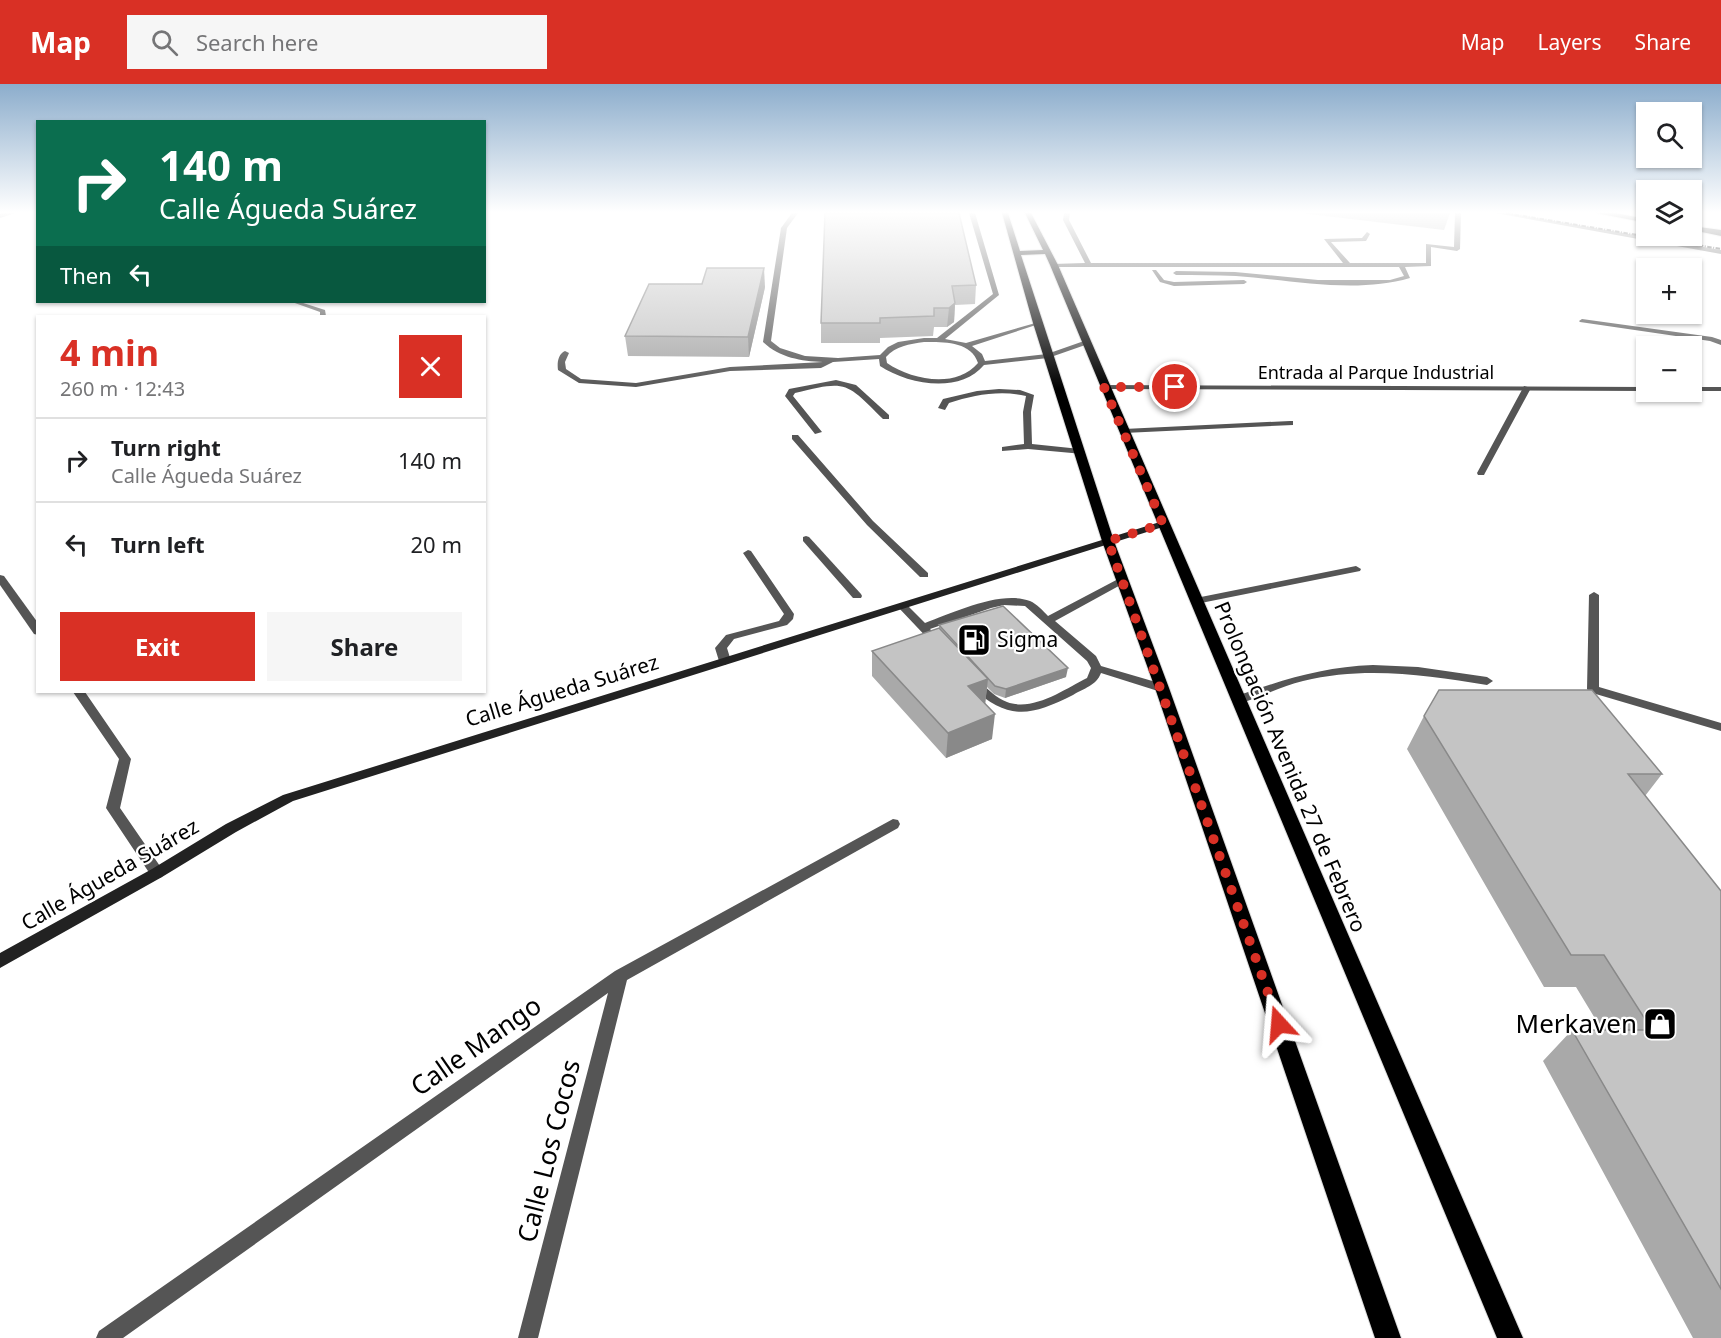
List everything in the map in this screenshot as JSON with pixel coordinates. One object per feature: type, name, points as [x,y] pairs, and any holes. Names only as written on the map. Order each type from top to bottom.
[{"type":"main road","points":[[1022,272],[1108,541],[1162,688],[1388,1338]]},
{"type":"main road","name":"Prolongación Avenida 27 de Febrero","points":[[1057,272],[1510,1338]]},
{"type":"street","points":[[775,272],[767,342],[776,350],[793,357],[834,359],[882,357],[887,351],[909,342],[939,340],[965,346],[978,353],[982,363]]},
{"type":"street","points":[[939,340],[996,295],[989,272]]},
{"type":"street","points":[[1154,272],[1162,281],[1174,284],[1288,280],[1390,282],[1408,277],[1405,272]]},
{"type":"street","points":[[1168,272],[1235,274],[1288,280]]},
{"type":"street","points":[[299,303],[318,308],[323,311],[323,315]]},
{"type":"street","points":[[1582,321],[1712,339],[1721,343]]},
{"type":"street","points":[[965,346],[1037,323]]},
{"type":"street","points":[[882,357],[883,364],[891,371],[922,380],[958,378],[972,373],[982,363],[1048,356],[1088,343]]},
{"type":"street","points":[[565,353],[561,362],[562,370],[579,381],[636,385],[730,369],[822,366],[834,359]]},
{"type":"street","points":[[818,432],[789,396],[792,390],[835,380],[850,384],[886,417]]},
{"type":"street","name":"Entrada al Parque Industrial","points":[[1104,387],[1636,389]]},
{"type":"street","points":[[1481,473],[1527,388]]},
{"type":"street","points":[[1702,389],[1721,389]]},
{"type":"street","points":[[942,408],[946,401],[968,394],[1014,390],[1030,395],[1027,412],[1028,446]]},
{"type":"street","points":[[1124,431],[1290,423]]},
{"type":"street","points":[[795,437],[870,523],[924,575]]},
{"type":"street","points":[[1005,449],[1028,446],[1080,452]]},
{"type":"street","name":"Calle Águeda Suárez","points":[[0,961],[157,873],[231,828],[288,798],[1163,524]]},
{"type":"street","points":[[806,539],[857,596]]},
{"type":"street","points":[[725,661],[721,648],[730,637],[783,623],[788,619],[789,614],[748,553]]},
{"type":"street","points":[[1196,601],[1356,569]]},
{"type":"street","points":[[0,578],[36,629]]},
{"type":"street","points":[[1047,621],[1122,580]]},
{"type":"street","points":[[1594,595],[1593,689],[1721,727]]},
{"type":"street","points":[[924,627],[1012,600],[1028,604],[1092,659],[1097,668],[1162,688]]},
{"type":"street","points":[[902,606],[946,651]]},
{"type":"street","points":[[968,675],[989,699],[999,705],[1012,709],[1029,709],[1092,680],[1097,668]]},
{"type":"street","points":[[1238,700],[1303,677],[1353,668],[1409,669],[1487,681]]},
{"type":"street","points":[[80,693],[125,759],[113,808],[157,873]]},
{"type":"street","name":"Calle Mango","points":[[106,1338],[620,976],[893,824]]},
{"type":"street","name":"Calle Los Cocos","points":[[528,1338],[620,976]]},
{"type":"building","points":[[706,272],[763,272],[748,337],[625,336],[649,284],[702,284]]},
{"type":"building","points":[[823,272],[973,272],[976,285],[952,286],[955,303],[949,308],[934,308],[934,316],[880,318],[880,323],[821,323]]},
{"type":"building","points":[[1003,606],[1068,668],[1006,689],[995,686],[939,625]]},
{"type":"building","points":[[939,628],[988,679],[968,686],[995,714],[948,733],[872,651]]},
{"type":"building","name":"Merkaven","points":[[1439,690],[1592,690],[1662,774],[1628,774],[1721,891],[1721,1289],[1572,1030],[1652,1030],[1604,955],[1571,955],[1424,716]]},
{"type":"place","name":"Sigma","points":[[974,640]]},
{"type":"place","name":"Merkaven","points":[[1660,1024]]},
{"type":"route","points":[[1175,387],[1104,387],[1163,524],[1108,541],[1162,688],[1279,1024]]}]
